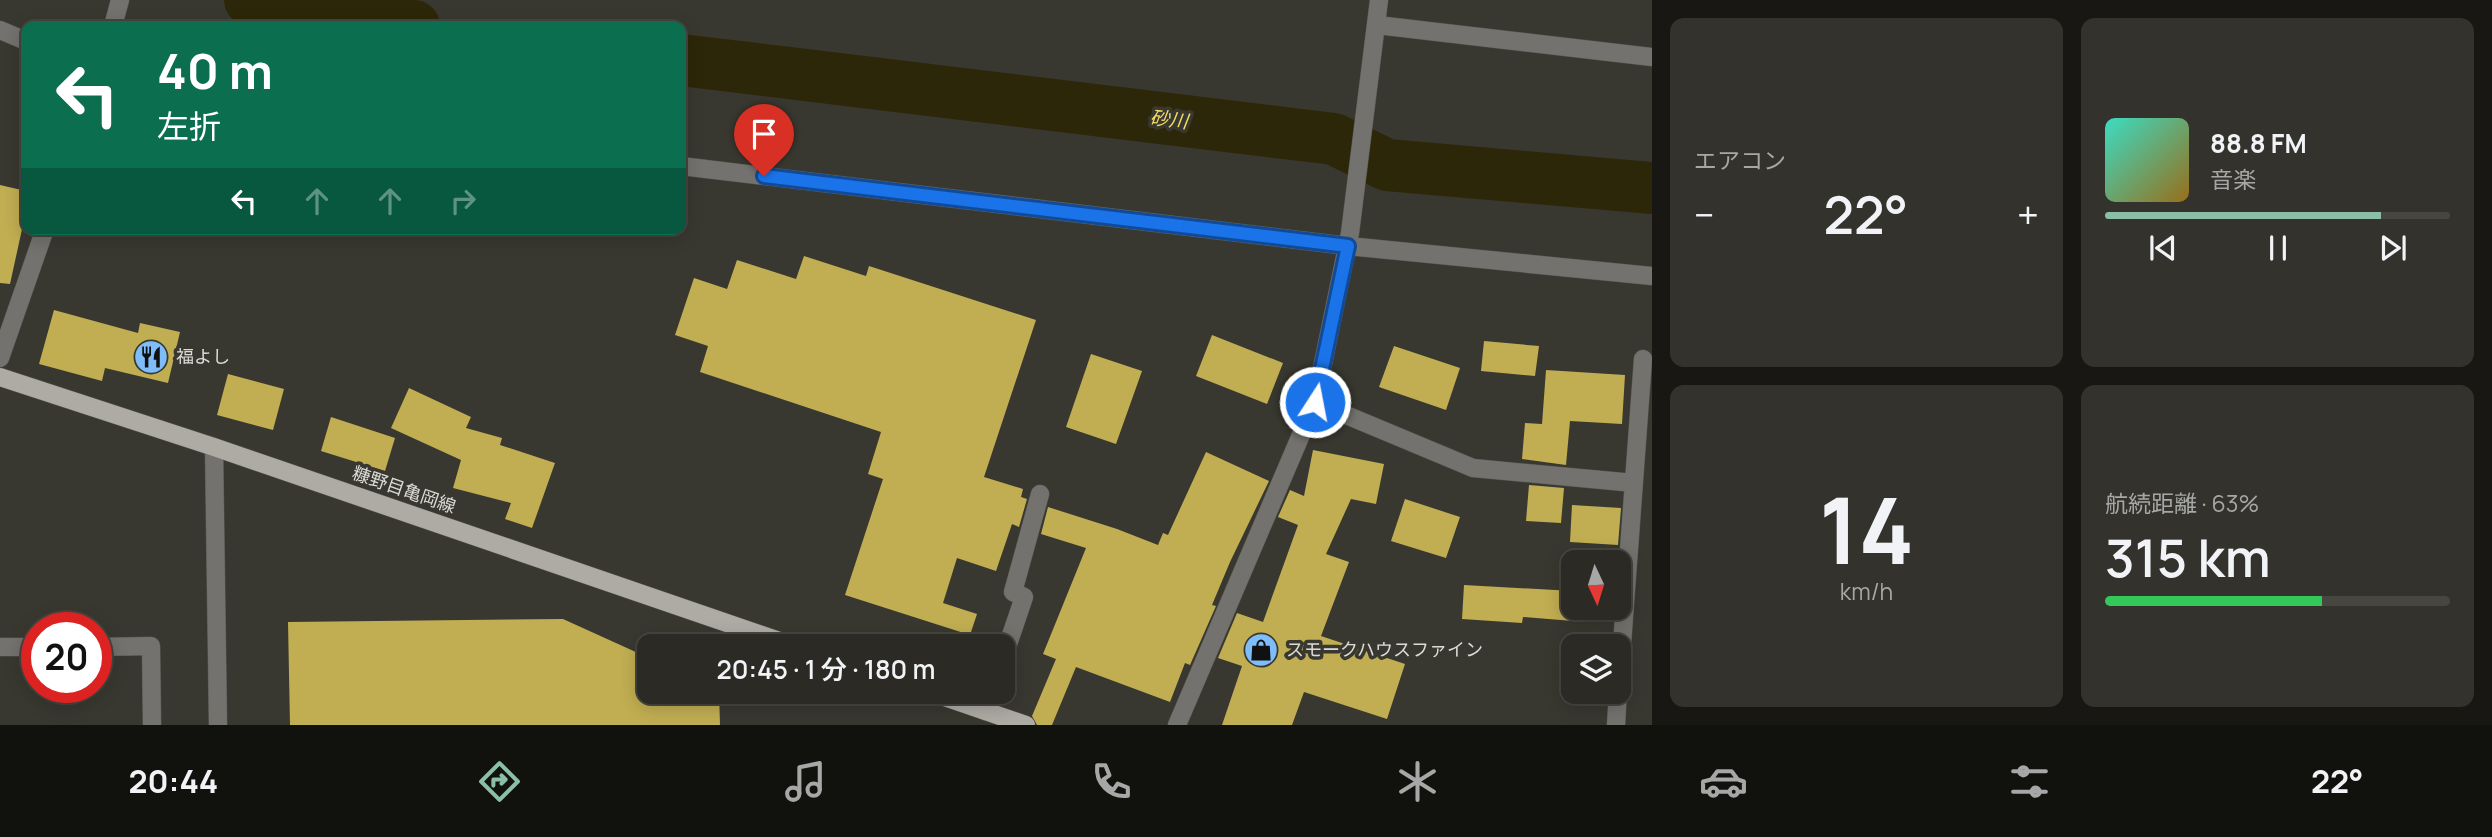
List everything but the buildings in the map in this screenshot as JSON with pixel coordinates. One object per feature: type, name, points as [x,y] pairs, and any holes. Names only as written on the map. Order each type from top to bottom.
[{"type":"main road","name":"糠野目亀岡線","points":[[0,377],[214,447],[759,634]]},
{"type":"main road","points":[[965,704],[1026,725]]},
{"type":"street","points":[[114,21],[120,0]]},
{"type":"street","points":[[1177,725],[1315,402],[1349,239],[1379,0]]},
{"type":"street","points":[[0,30],[21,39]]},
{"type":"street","points":[[1376,32],[1652,57]]},
{"type":"street","points":[[686,167],[1349,239],[1652,276]]},
{"type":"street","points":[[0,358],[43,235]]},
{"type":"street","points":[[1623,634],[1643,359]]},
{"type":"street","points":[[1315,402],[1473,468],[1634,483]]},
{"type":"street","points":[[214,447],[218,725]]},
{"type":"street","points":[[1011,634],[1024,597],[1013,592],[1040,494]]},
{"type":"street","points":[[112,647],[151,646],[152,725]]},
{"type":"street","points":[[0,647],[21,647]]},
{"type":"street","points":[[985,711],[987,704]]},
{"type":"street","points":[[1616,725],[1617,704]]},
{"type":"waterway","name":"砂川","points":[[250,0],[279,9],[374,21]]},
{"type":"waterway","name":"砂川","points":[[686,61],[1334,139],[1387,165],[1652,188]]},
{"type":"place","name":"福よし","points":[[151,357]]},
{"type":"place","name":"スモークハウスファイン","points":[[1261,650]]},
{"type":"route","points":[[764,176],[1348,246],[1315,402]]}]
